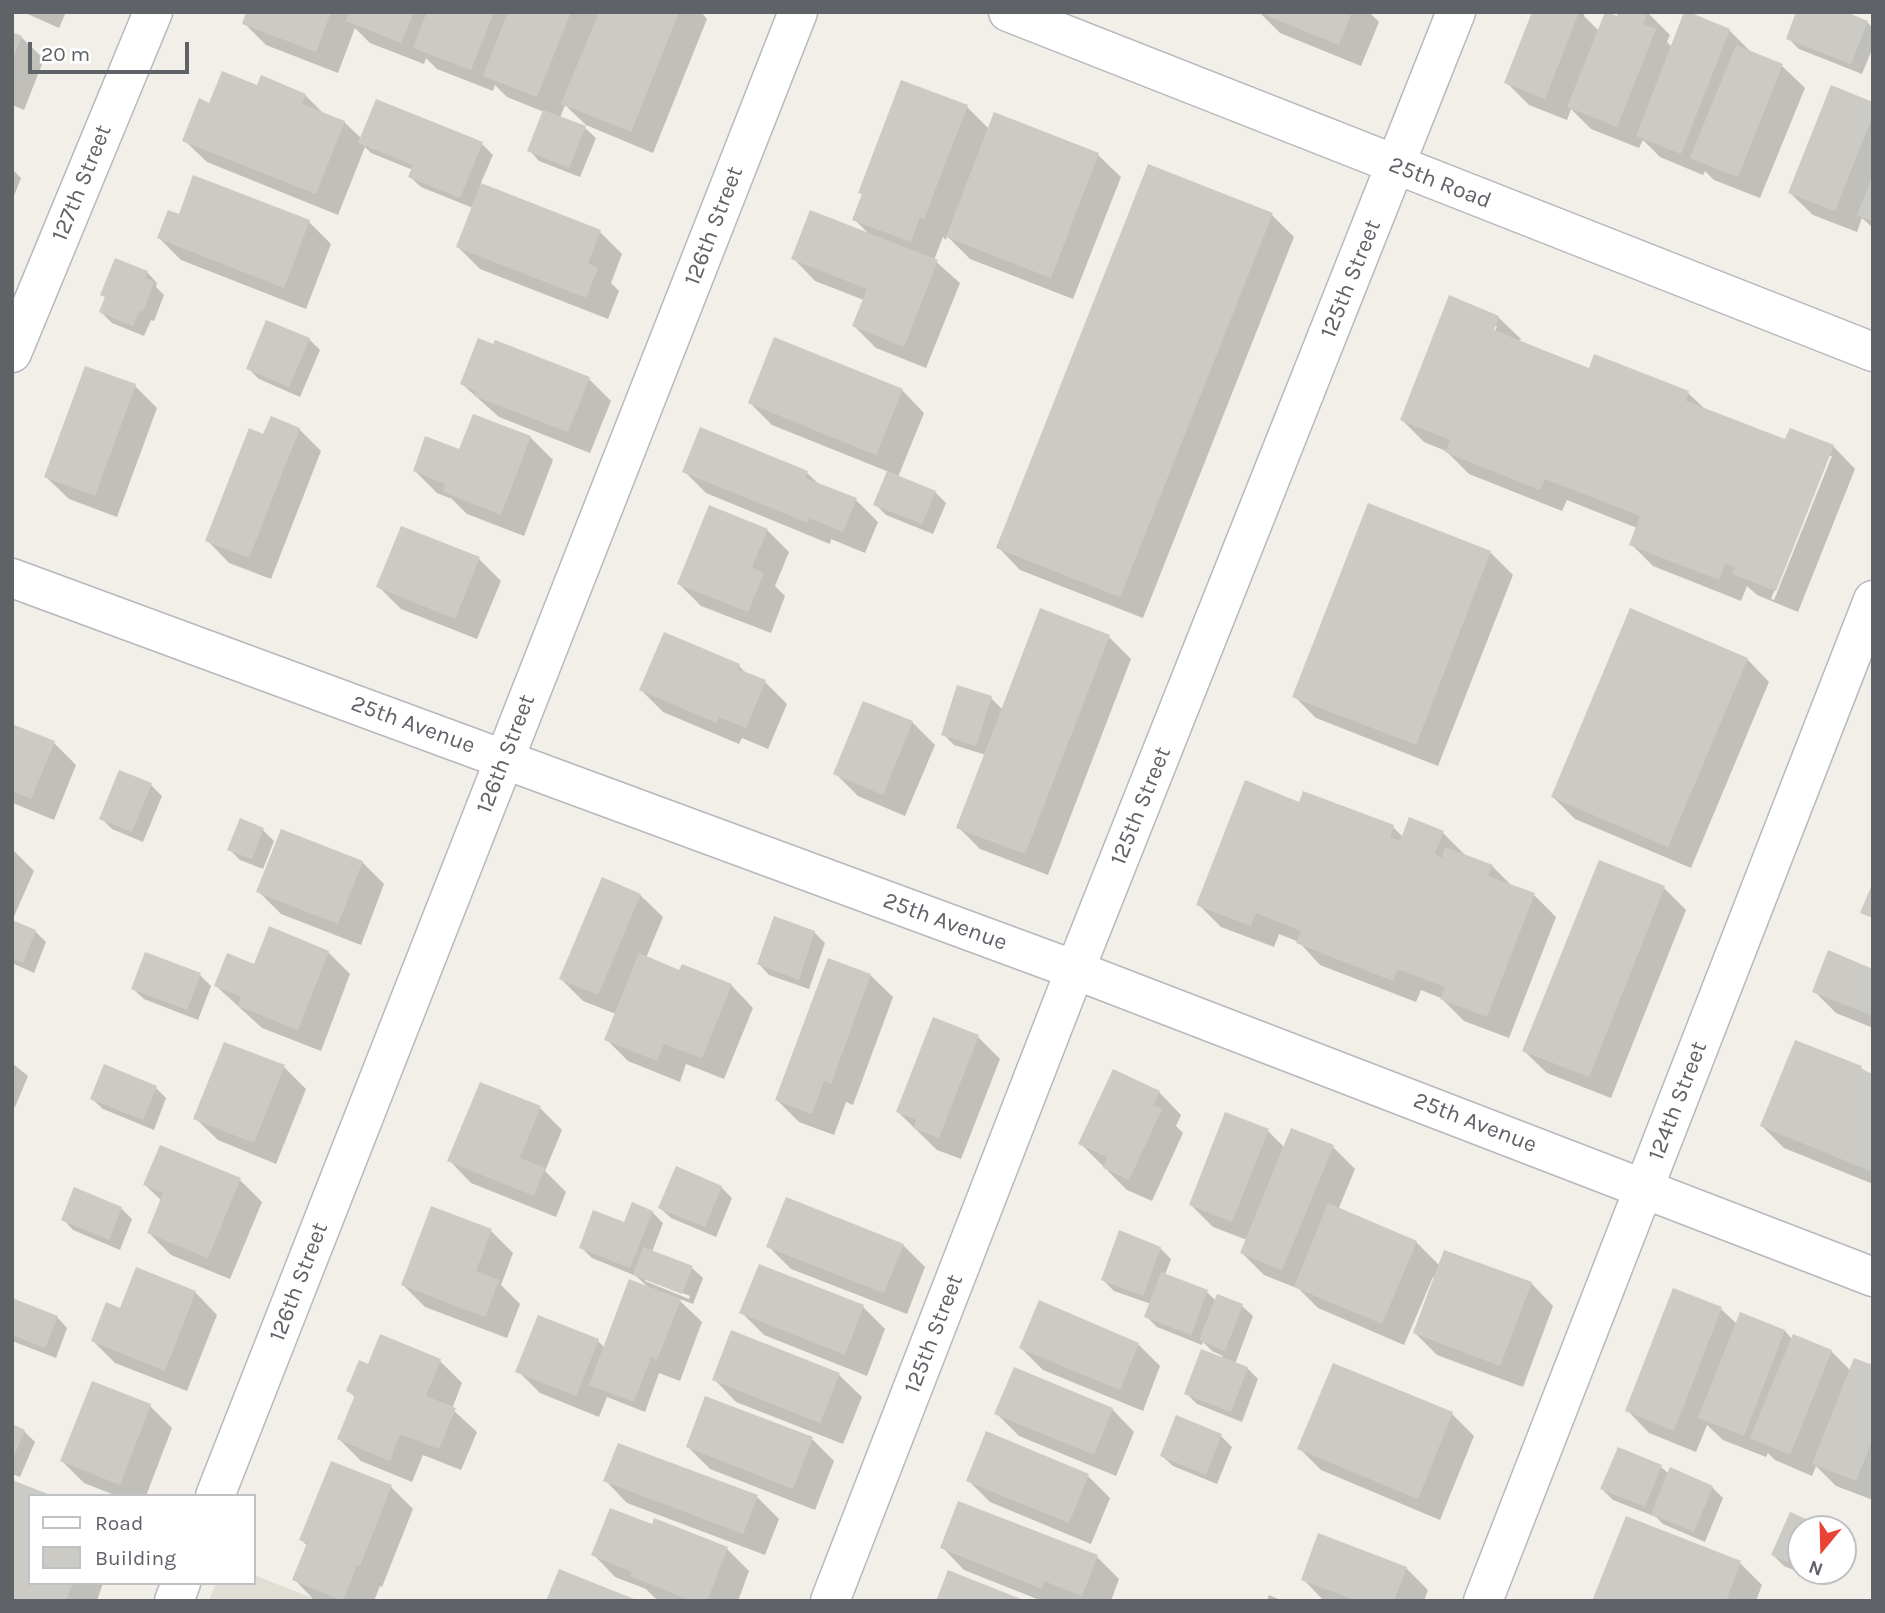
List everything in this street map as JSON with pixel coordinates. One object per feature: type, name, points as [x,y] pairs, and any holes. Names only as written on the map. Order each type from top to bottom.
[{"type":"street","name":"127th Street","points":[[12,353],[153,12]]},
{"type":"street","name":"126th Street","points":[[216,1494],[798,12]]},
{"type":"street","name":"25th Road","points":[[1008,12],[1873,352]]},
{"type":"street","name":"125th Street","points":[[830,1601],[1075,970],[1456,12]]},
{"type":"street","name":"25th Avenue","points":[[12,578],[1075,970],[1873,1277]]},
{"type":"street","name":"124th Street","points":[[1483,1601],[1873,600]]},
{"type":"shaded area","points":[[256,1576],[320,1601],[209,1601],[215,1585],[256,1585]]},
{"type":"building","points":[[246,12],[331,12],[316,52],[242,24]]},
{"type":"building","points":[[349,12],[414,12],[401,43],[346,21]]},
{"type":"building","points":[[427,12],[494,12],[471,70],[413,48]]},
{"type":"building","points":[[508,12],[571,12],[537,97],[483,76]]},
{"type":"building","points":[[599,12],[679,12],[631,132],[561,104]]},
{"type":"building","points":[[1258,12],[1352,12],[1339,45]]},
{"type":"building","points":[[1532,12],[1579,12],[1545,99],[1504,83]]},
{"type":"building","points":[[1605,12],[1617,16],[1619,12],[1648,12],[1643,24],[1656,29],[1617,127],[1567,107]]},
{"type":"building","points":[[1684,12],[1730,29],[1681,154],[1636,136]]},
{"type":"building","points":[[1796,12],[1846,12],[1868,21],[1851,64],[1786,39]]},
{"type":"building","points":[[12,32],[22,36],[12,61]]},
{"type":"building","points":[[1736,45],[1783,64],[1738,177],[1690,158]]},
{"type":"building","points":[[222,71],[257,85],[261,75],[306,94],[302,104],[345,121],[316,194],[182,141],[199,98],[209,103]]},
{"type":"building","points":[[901,80],[968,105],[924,219],[920,217],[911,242],[852,220],[862,194],[858,193]]},
{"type":"building","points":[[1831,85],[1873,102],[1873,115],[1835,211],[1788,193]]},
{"type":"building","points":[[376,99],[483,142],[460,198],[408,177],[413,165],[358,143]]},
{"type":"building","points":[[543,110],[586,126],[569,168],[527,151]]},
{"type":"building","points":[[994,112],[1099,153],[1051,278],[946,237]]},
{"type":"building","points":[[1148,164],[1273,213],[1120,597],[996,548]]},
{"type":"building","points":[[193,175],[310,220],[284,288],[157,238],[168,210],[179,214]]},
{"type":"building","points":[[1873,175],[1873,221],[1857,215]]},
{"type":"building","points":[[481,183],[601,230],[588,263],[598,268],[586,298],[456,247]]},
{"type":"building","points":[[810,210],[938,260],[904,347],[852,326],[867,289],[791,259]]},
{"type":"building","points":[[115,258],[148,271],[145,278],[154,282],[143,312],[140,310],[133,326],[99,312],[105,297],[100,295]]},
{"type":"building","points":[[1449,295],[1499,316],[1494,330],[1589,368],[1594,354],[1689,391],[1686,401],[1785,439],[1790,428],[1834,445],[1776,591],[1732,574],[1735,567],[1725,564],[1719,580],[1629,545],[1640,516],[1545,479],[1540,490],[1445,452],[1450,440],[1400,420]]},
{"type":"building","points":[[266,320],[310,338],[289,387],[246,369]]},
{"type":"building","points":[[774,337],[903,389],[876,455],[748,403]]},
{"type":"building","points":[[478,338],[493,344],[495,340],[590,377],[568,432],[474,396],[476,391],[460,384]]},
{"type":"building","points":[[85,366],[136,384],[95,496],[44,477]]},
{"type":"building","points":[[473,414],[531,436],[501,515],[443,492],[445,484],[413,471],[425,436],[459,449]]},
{"type":"building","points":[[271,416],[300,428],[249,558],[205,541],[249,428],[263,434]]},
{"type":"building","points":[[700,427],[808,471],[805,478],[857,498],[843,532],[809,518],[808,523],[682,472]]},
{"type":"building","points":[[887,471],[936,491],[922,524],[873,505]]},
{"type":"building","points":[[1368,503],[1491,551],[1416,745],[1292,697]]},
{"type":"building","points":[[709,505],[768,529],[752,567],[764,573],[748,612],[677,584]]},
{"type":"building","points":[[401,526],[480,557],[455,619],[376,587]]},
{"type":"building","points":[[1040,608],[1110,635],[1025,854],[956,828]]},
{"type":"building","points":[[1630,608],[1748,658],[1668,847],[1551,797]]},
{"type":"building","points":[[664,632],[740,664],[738,669],[766,680],[746,728],[719,717],[717,723],[639,690]]},
{"type":"building","points":[[957,685],[992,696],[976,746],[941,735]]},
{"type":"building","points":[[863,701],[913,721],[883,795],[833,774]]},
{"type":"building","points":[[12,724],[55,741],[31,799],[12,791]]},
{"type":"building","points":[[119,770],[152,783],[132,832],[99,819]]},
{"type":"building","points":[[1245,780],[1299,802],[1303,791],[1394,825],[1390,837],[1400,841],[1409,817],[1444,831],[1435,854],[1442,858],[1445,847],[1493,865],[1488,876],[1535,893],[1487,1017],[1440,999],[1445,987],[1398,969],[1393,981],[1296,943],[1301,931],[1256,913],[1251,926],[1196,905]]},
{"type":"building","points":[[240,818],[264,828],[252,859],[227,850]]},
{"type":"building","points":[[281,829],[363,861],[338,924],[256,892]]},
{"type":"building","points":[[1599,860],[1665,886],[1589,1077],[1522,1051]]},
{"type":"building","points":[[602,877],[641,894],[598,995],[559,979]]},
{"type":"building","points":[[1873,882],[1873,918],[1860,913]]},
{"type":"building","points":[[774,916],[815,931],[799,980],[757,964]]},
{"type":"building","points":[[12,920],[36,930],[23,963],[12,958]]},
{"type":"building","points":[[269,926],[329,951],[298,1030],[238,1006],[241,997],[214,986],[227,953],[254,964]]},
{"type":"building","points":[[1828,950],[1873,969],[1873,1016],[1812,992]]},
{"type":"building","points":[[145,952],[201,973],[187,1010],[131,989]]},
{"type":"building","points":[[639,953],[679,970],[682,964],[732,984],[702,1058],[664,1044],[657,1061],[604,1040]]},
{"type":"building","points":[[828,958],[871,974],[831,1084],[824,1081],[812,1114],[775,1100]]},
{"type":"building","points":[[933,1017],[979,1035],[939,1138],[913,1128],[916,1120],[896,1112]]},
{"type":"building","points":[[1795,1040],[1862,1066],[1860,1069],[1873,1074],[1873,1172],[1760,1126]]},
{"type":"building","points":[[224,1042],[285,1065],[254,1143],[193,1119]]},
{"type":"building","points":[[104,1064],[157,1086],[143,1120],[90,1099]]},
{"type":"building","points":[[1113,1069],[1160,1091],[1153,1105],[1162,1109],[1129,1180],[1103,1168],[1107,1157],[1078,1144]]},
{"type":"building","points":[[480,1082],[541,1106],[520,1158],[545,1168],[534,1196],[447,1161]]},
{"type":"building","points":[[1225,1112],[1269,1129],[1232,1222],[1189,1205]]},
{"type":"building","points":[[1291,1128],[1334,1145],[1282,1270],[1240,1253]]},
{"type":"building","points":[[160,1145],[241,1178],[208,1258],[147,1233],[163,1193],[143,1185]]},
{"type":"building","points":[[676,1166],[722,1186],[705,1227],[658,1208]]},
{"type":"building","points":[[74,1187],[122,1207],[109,1240],[61,1220]]},
{"type":"building","points":[[786,1197],[904,1244],[884,1293],[766,1247]]},
{"type":"building","points":[[632,1202],[653,1211],[630,1268],[579,1248],[593,1210],[624,1222]]},
{"type":"building","points":[[1328,1203],[1417,1241],[1382,1324],[1294,1287]]},
{"type":"building","points":[[431,1206],[492,1229],[476,1271],[499,1280],[485,1317],[401,1285]]},
{"type":"building","points":[[1119,1230],[1161,1247],[1143,1296],[1101,1280]]},
{"type":"building","points":[[643,1247],[693,1266],[682,1294],[633,1275]]},
{"type":"building","points":[[1444,1250],[1532,1282],[1500,1366],[1413,1333]]},
{"type":"building","points":[[759,1264],[864,1305],[845,1355],[739,1313]]},
{"type":"building","points":[[136,1267],[196,1291],[165,1371],[91,1341],[106,1302],[120,1308]]},
{"type":"building","points":[[1161,1272],[1208,1290],[1191,1335],[1144,1317]]},
{"type":"building","points":[[629,1279],[681,1299],[657,1360],[651,1357],[634,1402],[589,1385]]},
{"type":"building","points":[[1673,1288],[1722,1307],[1674,1431],[1625,1411]]},
{"type":"building","points":[[1217,1294],[1243,1304],[1225,1351],[1199,1340]]},
{"type":"building","points":[[12,1298],[58,1316],[45,1348],[12,1335]]},
{"type":"building","points":[[1039,1300],[1139,1343],[1120,1390],[1019,1348]]},
{"type":"building","points":[[1740,1312],[1785,1330],[1744,1436],[1698,1418]]},
{"type":"building","points":[[538,1315],[599,1339],[576,1396],[515,1372]]},
{"type":"building","points":[[731,1330],[840,1373],[820,1423],[712,1380]]},
{"type":"building","points":[[380,1334],[441,1359],[426,1396],[456,1408],[439,1449],[400,1434],[390,1461],[337,1439],[355,1395],[346,1391],[359,1360],[368,1364]]},
{"type":"building","points":[[1793,1334],[1832,1350],[1790,1455],[1750,1438]]},
{"type":"building","points":[[1201,1349],[1248,1367],[1231,1412],[1184,1394]]},
{"type":"building","points":[[1854,1358],[1873,1365],[1873,1438],[1856,1481],[1812,1464]]},
{"type":"building","points":[[1333,1363],[1453,1412],[1418,1499],[1297,1449]]},
{"type":"building","points":[[1014,1367],[1113,1408],[1094,1455],[994,1414]]},
{"type":"building","points":[[92,1381],[151,1404],[120,1485],[60,1461]]},
{"type":"building","points":[[705,1396],[813,1437],[793,1489],[686,1447]]},
{"type":"building","points":[[1176,1415],[1222,1434],[1206,1475],[1160,1456]]},
{"type":"building","points":[[12,1424],[25,1430],[12,1461]]},
{"type":"building","points":[[986,1431],[1089,1474],[1069,1523],[966,1481]]},
{"type":"building","points":[[618,1443],[758,1495],[743,1534],[603,1481]]},
{"type":"building","points":[[1618,1447],[1662,1465],[1645,1507],[1600,1489]]},
{"type":"building","points":[[331,1461],[392,1485],[343,1601],[292,1580],[307,1543],[299,1540]]},
{"type":"building","points":[[1670,1467],[1713,1486],[1694,1532],[1651,1514]]},
{"type":"building","points":[[12,1480],[48,1494],[28,1494],[28,1585],[72,1585],[66,1601],[12,1601]]},
{"type":"building","points":[[958,1501],[1098,1555],[1082,1596],[1044,1581],[1042,1589],[940,1548]]},
{"type":"building","points":[[610,1508],[652,1524],[654,1518],[728,1547],[707,1601],[691,1601],[630,1576],[632,1572],[591,1555]]},
{"type":"building","points":[[1626,1516],[1741,1561],[1726,1601],[1592,1601]]},
{"type":"building","points":[[1787,1519],[1787,1562],[1771,1555]]},
{"type":"building","points":[[1318,1533],[1407,1567],[1394,1601],[1358,1601],[1301,1580]]},
{"type":"building","points":[[559,1569],[639,1601],[546,1601]]},
{"type":"building","points":[[948,1570],[1026,1601],[936,1601]]}]
